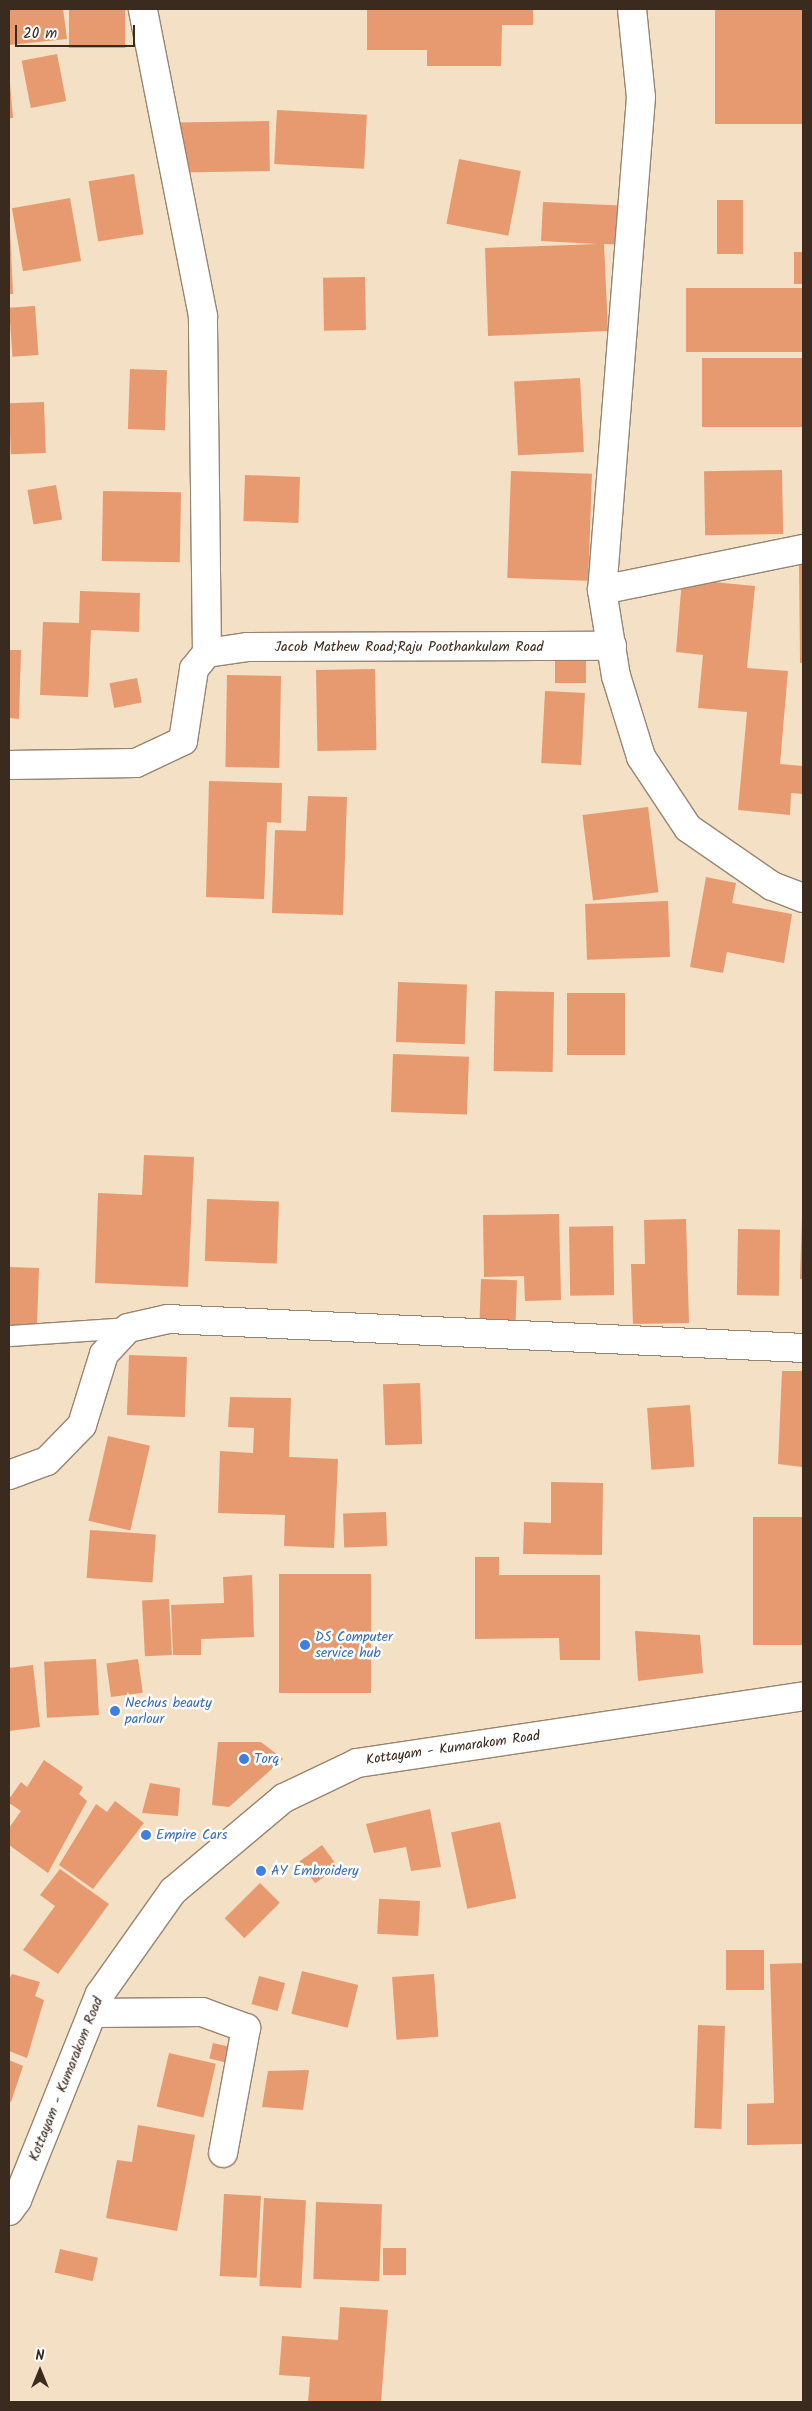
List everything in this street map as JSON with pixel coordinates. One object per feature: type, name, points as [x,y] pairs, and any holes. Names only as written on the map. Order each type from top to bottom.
[{"type":"street","points":[[9,765],[136,763],[183,741],[194,669],[206,652],[203,316],[143,9]]},
{"type":"street","points":[[632,9],[641,97],[602,590],[616,676],[641,757],[688,828],[772,886],[803,898]]},
{"type":"street","points":[[602,590],[803,550]]},
{"type":"street","name":"Jacob Mathew Road;Raju Poothankulam Road","points":[[206,652],[247,647],[612,646]]},
{"type":"street","points":[[9,1476],[47,1461],[82,1425],[104,1354],[128,1328],[168,1319],[803,1348]]},
{"type":"street","name":"Kottayam - Kumarakom Road","points":[[9,2211],[17,2200],[100,1994],[173,1892],[284,1798],[357,1763],[803,1696]]},
{"type":"street","points":[[92,2013],[202,2012],[246,2028],[223,2153]]},
{"type":"lane","points":[[9,1336],[128,1328]]},
{"type":"building","points":[[9,9],[63,9],[67,39],[9,45]]},
{"type":"building","points":[[69,9],[125,9],[125,48],[69,48]]},
{"type":"building","points":[[367,9],[533,9],[533,25],[502,25],[501,66],[427,66],[427,50],[367,50]]},
{"type":"building","points":[[715,9],[803,9],[803,124],[715,124]]},
{"type":"building","points":[[57,54],[66,101],[31,108],[22,61]]},
{"type":"building","points":[[9,72],[13,118],[9,118]]},
{"type":"building","points":[[277,110],[367,115],[364,169],[274,164]]},
{"type":"building","points":[[269,121],[270,171],[179,173],[178,123]]},
{"type":"building","points":[[459,159],[521,171],[508,236],[446,224]]},
{"type":"building","points":[[134,174],[144,234],[98,241],[89,181]]},
{"type":"building","points":[[70,198],[81,261],[23,271],[12,208]]},
{"type":"building","points":[[717,200],[743,200],[743,254],[717,254]]},
{"type":"building","points":[[543,202],[630,206],[628,245],[604,244],[608,331],[488,336],[485,248],[598,244],[541,241]]},
{"type":"building","points":[[10,230],[13,294],[9,294]]},
{"type":"building","points":[[794,252],[803,252],[803,284],[794,284]]},
{"type":"building","points":[[365,277],[366,330],[324,331],[323,278]]},
{"type":"building","points":[[686,288],[803,288],[803,352],[686,352]]},
{"type":"building","points":[[35,306],[38,355],[12,357],[9,308]]},
{"type":"building","points":[[702,358],[803,358],[803,427],[702,427]]},
{"type":"building","points":[[130,369],[167,370],[165,430],[128,429]]},
{"type":"building","points":[[580,378],[584,452],[518,455],[514,381]]},
{"type":"building","points":[[44,402],[46,453],[11,454],[9,403]]},
{"type":"building","points":[[782,470],[783,534],[705,535],[704,471]]},
{"type":"building","points":[[511,471],[592,474],[588,581],[507,578]]},
{"type":"building","points":[[245,475],[300,477],[298,523],[243,521]]},
{"type":"building","points":[[56,485],[62,519],[34,525],[27,490]]},
{"type":"building","points":[[103,491],[181,492],[180,562],[102,561]]},
{"type":"building","points":[[799,561],[803,561],[803,663],[800,663]]},
{"type":"building","points":[[682,579],[755,586],[747,668],[788,671],[780,764],[803,766],[803,794],[791,793],[790,815],[738,810],[747,712],[698,708],[703,655],[676,652]]},
{"type":"building","points":[[80,591],[140,593],[139,632],[91,630],[88,697],[40,695],[43,622],[79,623]]},
{"type":"building","points":[[9,650],[21,650],[19,719],[9,718]]},
{"type":"building","points":[[555,656],[586,656],[586,683],[555,683]]},
{"type":"building","points":[[375,669],[376,750],[317,751],[316,670]]},
{"type":"building","points":[[227,675],[281,676],[279,768],[225,767]]},
{"type":"building","points":[[137,678],[142,703],[114,708],[110,683]]},
{"type":"building","points":[[545,691],[585,693],[581,765],[541,763]]},
{"type":"building","points":[[209,781],[282,783],[281,823],[267,822],[264,899],[206,897]]},
{"type":"building","points":[[308,796],[347,797],[343,915],[272,913],[275,830],[306,831]]},
{"type":"building","points":[[648,807],[658,892],[593,900],[582,815]]},
{"type":"building","points":[[706,877],[736,883],[732,903],[792,914],[784,963],[727,952],[723,973],[690,967]]},
{"type":"building","points":[[668,901],[670,957],[587,960],[585,904]]},
{"type":"building","points":[[398,982],[467,984],[465,1044],[396,1042]]},
{"type":"building","points":[[495,991],[554,992],[553,1072],[494,1071]]},
{"type":"building","points":[[567,993],[625,993],[625,1055],[567,1055]]},
{"type":"building","points":[[393,1054],[469,1057],[467,1115],[391,1112]]},
{"type":"building","points":[[144,1155],[194,1157],[188,1287],[95,1283],[98,1193],[142,1195]]},
{"type":"building","points":[[207,1199],[279,1202],[277,1263],[205,1261]]},
{"type":"building","points":[[559,1214],[561,1300],[525,1301],[524,1276],[484,1277],[483,1215]]},
{"type":"building","points":[[802,1217],[803,1279],[800,1279]]},
{"type":"building","points":[[686,1219],[689,1323],[633,1324],[631,1264],[645,1264],[644,1220]]},
{"type":"building","points":[[613,1226],[614,1295],[570,1296],[569,1227]]},
{"type":"building","points":[[738,1229],[780,1230],[779,1296],[737,1295]]},
{"type":"building","points":[[9,1267],[39,1268],[37,1328],[9,1327]]},
{"type":"building","points":[[481,1279],[517,1280],[515,1324],[479,1323]]},
{"type":"building","points":[[129,1355],[187,1357],[185,1417],[127,1415]]},
{"type":"building","points":[[782,1371],[803,1371],[802,1467],[778,1464]]},
{"type":"building","points":[[420,1383],[422,1444],[385,1445],[383,1384]]},
{"type":"building","points":[[230,1397],[291,1398],[289,1457],[338,1459],[334,1548],[284,1546],[285,1515],[218,1513],[220,1451],[253,1453],[254,1428],[228,1427]]},
{"type":"building","points":[[690,1405],[694,1467],[651,1470],[647,1408]]},
{"type":"building","points":[[108,1436],[150,1446],[130,1530],[88,1521]]},
{"type":"building","points":[[551,1482],[603,1483],[602,1555],[523,1554],[524,1522],[551,1523]]},
{"type":"building","points":[[386,1512],[387,1546],[344,1547],[343,1514]]},
{"type":"building","points":[[753,1517],[803,1517],[803,1645],[753,1645]]},
{"type":"building","points":[[90,1530],[156,1535],[152,1582],[87,1578]]},
{"type":"building","points":[[475,1557],[499,1557],[499,1575],[600,1575],[600,1660],[560,1660],[559,1638],[475,1639]]},
{"type":"building","points":[[279,1574],[371,1574],[371,1693],[279,1693]]},
{"type":"building","points":[[252,1575],[254,1637],[201,1639],[201,1655],[173,1655],[171,1605],[224,1603],[223,1577]]},
{"type":"building","points":[[169,1599],[172,1655],[145,1656],[142,1600]]},
{"type":"building","points":[[635,1631],[700,1635],[703,1673],[638,1681]]},
{"type":"building","points":[[96,1659],[99,1715],[47,1718],[44,1662]]},
{"type":"building","points":[[138,1659],[143,1693],[111,1697],[106,1663]]},
{"type":"building","points":[[33,1665],[40,1727],[9,1731],[9,1668]]},
{"type":"building","points":[[218,1742],[261,1742],[283,1759],[229,1807],[212,1805]]},
{"type":"building","points":[[44,1760],[83,1787],[79,1794],[87,1801],[48,1873],[9,1845],[9,1828],[21,1811],[9,1803],[9,1799],[21,1782],[27,1787]]},
{"type":"building","points":[[150,1783],[180,1788],[178,1816],[142,1813]]},
{"type":"building","points":[[115,1801],[144,1823],[93,1889],[59,1865],[96,1804],[107,1812]]},
{"type":"building","points":[[430,1809],[441,1867],[411,1871],[406,1847],[374,1853],[366,1824]]},
{"type":"building","points":[[500,1822],[516,1898],[467,1909],[451,1832]]},
{"type":"building","points":[[322,1845],[338,1867],[315,1883],[299,1861]]},
{"type":"building","points":[[60,1869],[109,1904],[58,1974],[23,1950],[55,1906],[40,1895]]},
{"type":"building","points":[[260,1883],[280,1903],[244,1938],[225,1918]]},
{"type":"building","points":[[379,1899],[420,1901],[418,1936],[377,1934]]},
{"type":"building","points":[[726,1950],[764,1950],[764,1990],[726,1990]]},
{"type":"building","points":[[803,1963],[803,2144],[747,2145],[747,2104],[774,2103],[770,1964]]},
{"type":"building","points":[[302,1971],[358,1985],[348,2028],[291,2014]]},
{"type":"building","points":[[12,1974],[40,1982],[35,1996],[44,2000],[27,2058],[9,2051],[9,1979]]},
{"type":"building","points":[[434,1974],[438,2037],[396,2040],[392,1977]]},
{"type":"building","points":[[259,1976],[285,1983],[278,2011],[251,2004]]},
{"type":"building","points":[[698,2025],[725,2026],[721,2129],[694,2128]]},
{"type":"building","points":[[213,2043],[231,2047],[227,2063],[209,2059]]},
{"type":"building","points":[[169,2053],[216,2064],[203,2117],[157,2107]]},
{"type":"building","points":[[9,2060],[23,2066],[11,2102],[9,2101]]},
{"type":"building","points":[[309,2070],[303,2110],[262,2107],[268,2071]]},
{"type":"building","points":[[138,2125],[195,2135],[177,2231],[106,2218],[117,2160],[132,2162]]},
{"type":"building","points":[[224,2194],[261,2196],[257,2278],[220,2276]]},
{"type":"building","points":[[264,2198],[306,2200],[301,2288],[259,2286]]},
{"type":"building","points":[[316,2202],[382,2204],[379,2281],[313,2279]]},
{"type":"building","points":[[383,2248],[406,2248],[406,2275],[383,2275]]},
{"type":"building","points":[[60,2249],[98,2258],[93,2281],[55,2272]]},
{"type":"building","points":[[340,2307],[388,2310],[381,2402],[308,2402],[310,2377],[279,2375],[282,2336],[338,2340]]},
{"type":"place","name":"DS Computer service hub","points":[[305,1645]]},
{"type":"place","name":"Nechus beauty parlour","points":[[115,1711]]},
{"type":"place","name":"Torq","points":[[244,1759]]},
{"type":"place","name":"Empire Cars","points":[[146,1835]]},
{"type":"place","name":"AY Embroidery","points":[[261,1871]]}]
